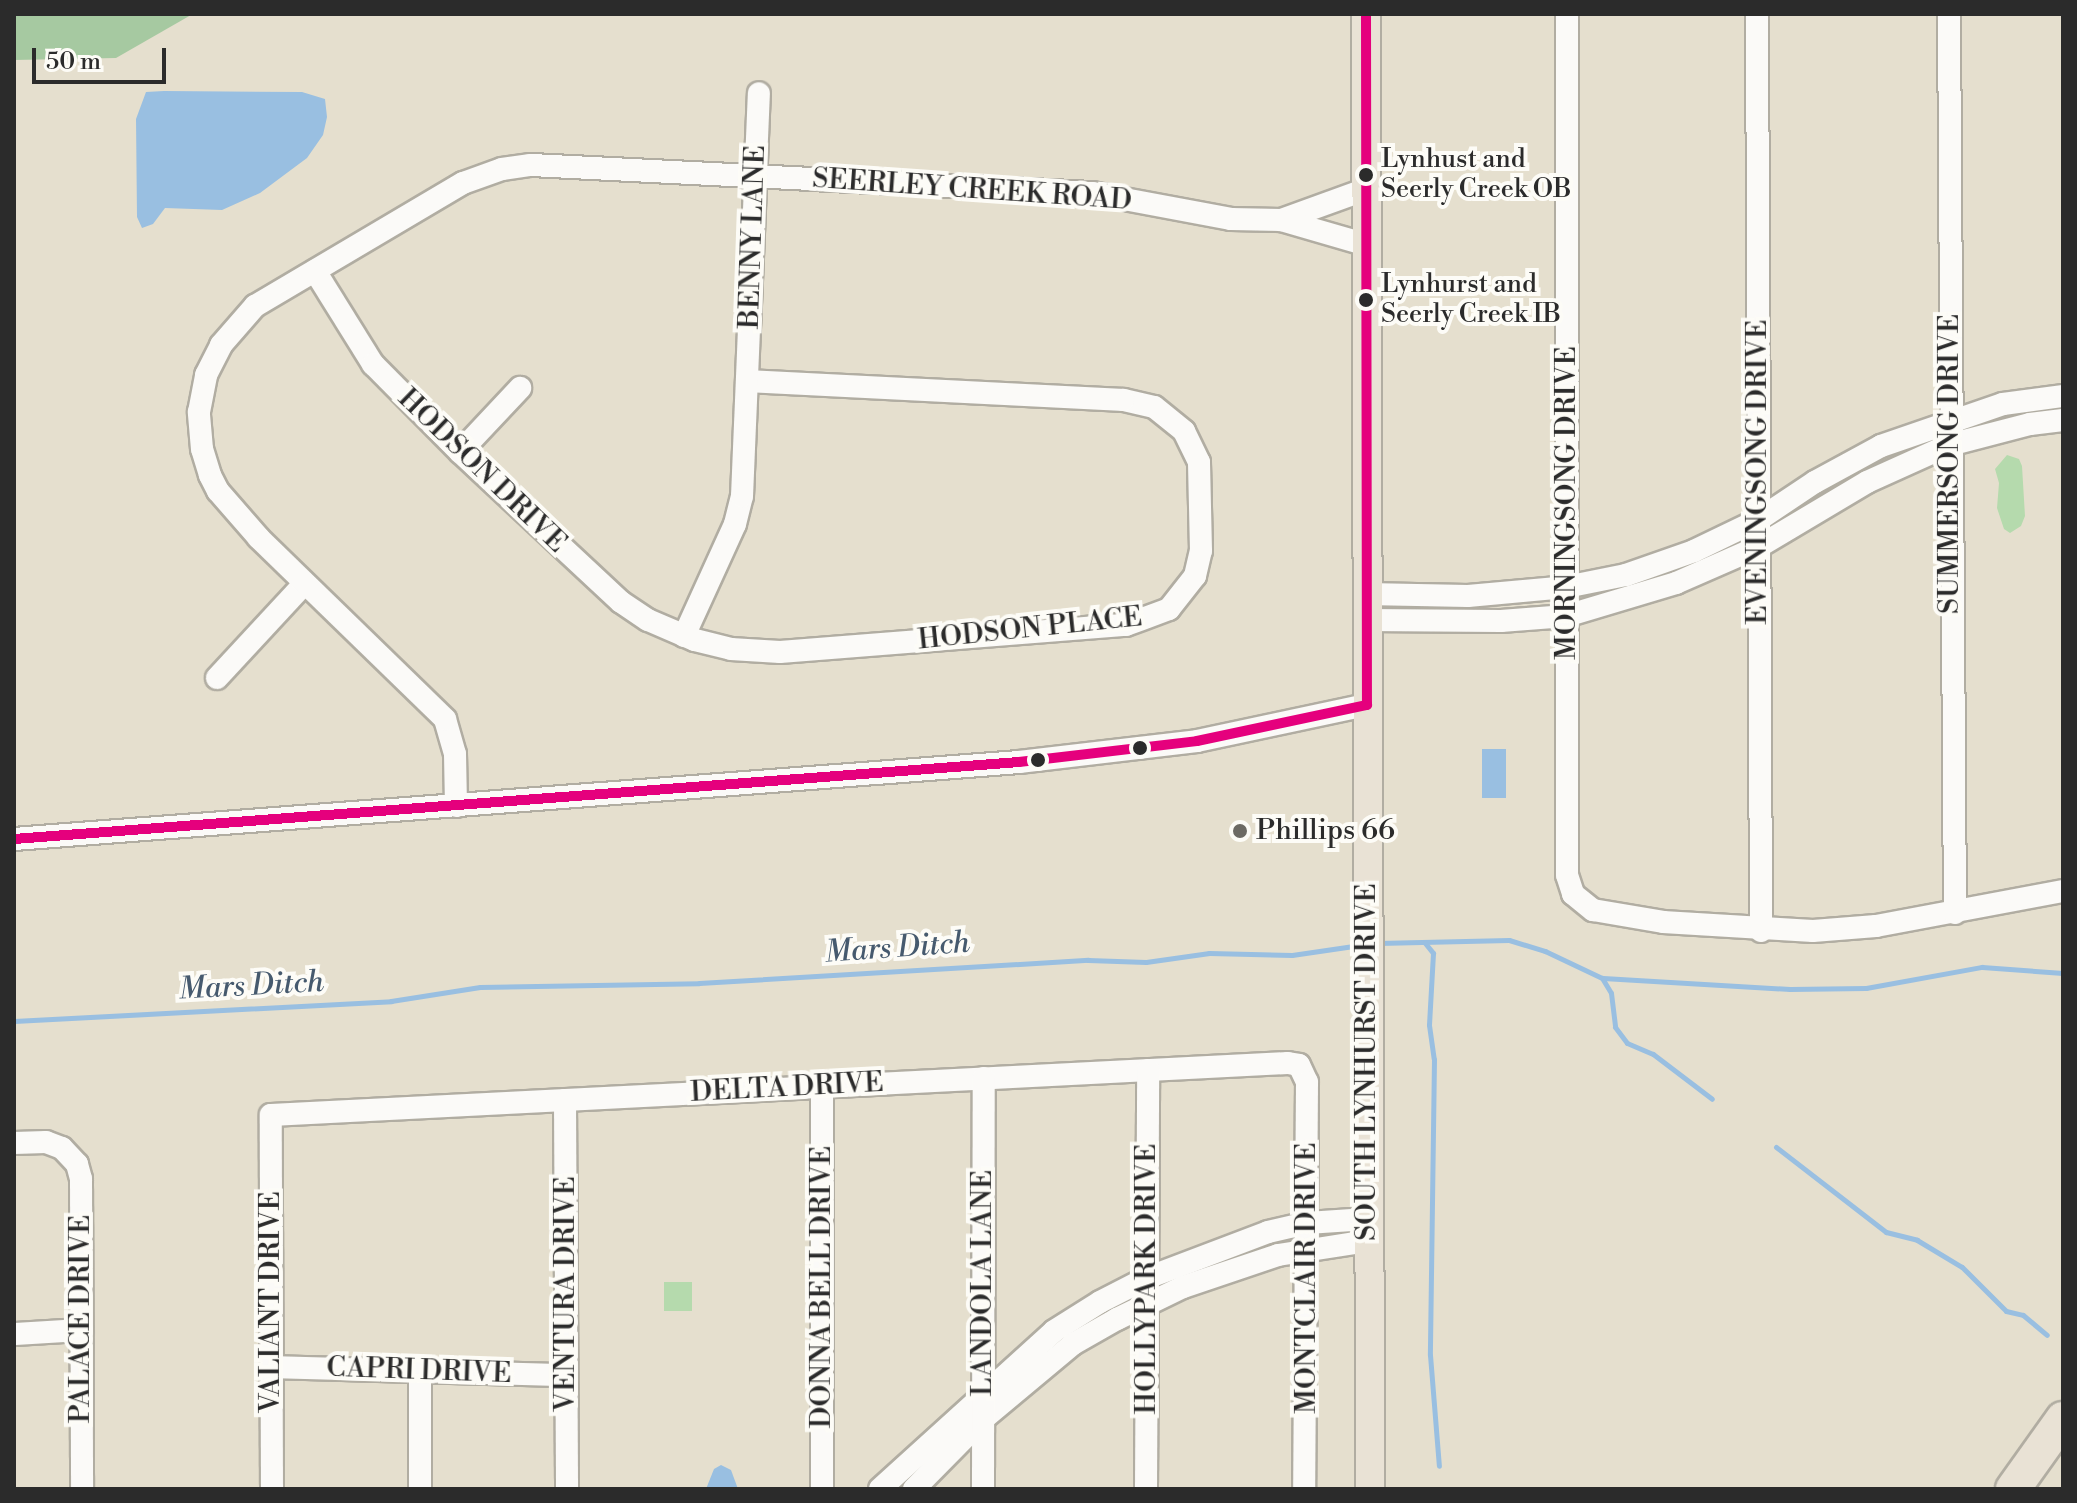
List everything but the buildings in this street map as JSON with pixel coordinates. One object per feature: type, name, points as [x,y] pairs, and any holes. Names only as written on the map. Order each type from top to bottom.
[{"type":"highway","points":[[2013,1489],[2063,1419]]},
{"type":"main road","name":"SOUTH LYNHURST DRIVE","points":[[1366,14],[1368,1488]]},
{"type":"street","name":"MORNINGSONG DRIVE","points":[[1567,14],[1567,875],[1573,894],[1593,910],[1621,916],[1761,931]]},
{"type":"street","name":"EVENINGSONG DRIVE","points":[[1757,14],[1761,931]]},
{"type":"street","name":"SUMMERSONG DRIVE","points":[[1949,14],[1949,445],[1955,913]]},
{"type":"street","name":"BENNY LANE","points":[[684,636],[738,515],[759,93]]},
{"type":"street","name":"SEERLEY CREEK ROAD","points":[[456,806],[455,754],[445,719],[305,583],[218,491],[202,449],[199,412],[212,360],[237,324],[255,306],[463,183],[502,169],[541,165],[1092,193],[1221,218],[1281,220],[1364,244]]},
{"type":"street","name":"SEERLEY CREEK ROAD","points":[[1281,220],[1364,190]]},
{"type":"street","name":"HODSON DRIVE","points":[[315,271],[373,364],[460,452],[615,597],[648,620],[684,636]]},
{"type":"street","name":"HODSON PLACE","points":[[684,636],[731,649],[780,652],[1126,625],[1169,609],[1189,587],[1199,563],[1201,477],[1197,457],[1184,431],[1154,407],[1123,400],[747,381]]},
{"type":"street","points":[[460,452],[520,388]]},
{"type":"street","points":[[1366,607],[1566,587],[1626,575],[1694,551],[1758,520],[1881,446],[2003,404],[2063,396]]},
{"type":"street","points":[[1366,607],[1501,621],[1566,616],[1676,583],[1758,547],[1867,482],[1949,445],[2063,420]]},
{"type":"street","points":[[217,678],[305,583]]},
{"type":"street","points":[[14,839],[1085,755],[1197,741],[1367,705]]},
{"type":"street","points":[[1761,931],[1846,929],[1955,913],[2063,891]]},
{"type":"street","name":"DELTA DRIVE","points":[[271,1115],[1288,1063],[1301,1068]]},
{"type":"street","name":"MONTCLAIR DRIVE","points":[[1301,1068],[1307,1082],[1304,1489]]},
{"type":"street","name":"HOLLYPARK DRIVE","points":[[1146,1489],[1148,1070]]},
{"type":"street","name":"LANDOLA LANE","points":[[983,1489],[984,1078]]},
{"type":"street","name":"DONNA BELL DRIVE","points":[[822,1086],[822,1489]]},
{"type":"street","name":"VENTURA DRIVE","points":[[565,1100],[567,1489]]},
{"type":"street","name":"VALIANT DRIVE","points":[[271,1115],[272,1489]]},
{"type":"street","name":"PALACE DRIVE","points":[[14,1143],[46,1142],[68,1153],[81,1179],[82,1489]]},
{"type":"street","points":[[880,1489],[983,1392],[1054,1331],[1147,1278],[1268,1232],[1307,1223],[1367,1230]]},
{"type":"street","points":[[914,1489],[983,1419],[1073,1344],[1147,1304],[1215,1275],[1278,1255],[1307,1251],[1367,1230]]},
{"type":"street","points":[[14,1334],[82,1330]]},
{"type":"street","name":"CAPRI DRIVE","points":[[271,1367],[566,1375]]},
{"type":"street","points":[[420,1371],[420,1489]]},
{"type":"green space","points":[[14,14],[191,15],[116,58],[14,60]]},
{"type":"green space","points":[[2007,455],[2019,459],[2022,466],[2025,516],[2021,526],[2010,533],[2004,529],[1997,508],[1999,483],[1995,469]]},
{"type":"green space","points":[[664,1282],[692,1282],[692,1311],[664,1311]]},
{"type":"water","points":[[146,92],[302,92],[325,99],[327,117],[323,135],[307,158],[260,193],[222,210],[165,208],[153,224],[142,228],[137,217],[136,119]]},
{"type":"water","points":[[1482,749],[1506,749],[1506,798],[1482,798]]},
{"type":"water","points":[[721,1465],[731,1470],[738,1489],[706,1489],[714,1469]]},
{"type":"waterway","name":"Mars Ditch","points":[[1378,943],[1509,940],[1545,951],[1602,978],[1611,993],[1615,1027],[1627,1043],[1653,1054],[1712,1099]]},
{"type":"waterway","points":[[1425,943],[1433,953],[1429,1025],[1434,1059],[1430,1355],[1439,1466]]},
{"type":"waterway","name":"Mars Ditch","points":[[14,1021],[391,1001],[480,987],[699,983],[1088,960],[1146,962],[1209,953],[1292,955],[1360,945]]},
{"type":"waterway","points":[[1603,978],[1790,989],[1866,988],[1982,967],[2063,973]]},
{"type":"waterway","name":"Mars Ditch","points":[[1776,1147],[1886,1232],[1917,1240],[1962,1267],[2006,1311],[2023,1315],[2047,1335]]},
{"type":"transit line","points":[[1366,14],[1367,705]]},
{"type":"transit line","points":[[14,839],[1019,762],[1197,741],[1367,705]]},
{"type":"place","name":"Lynhust and Seerly Creek OB","points":[[1366,175]]},
{"type":"place","name":"Lynhurst and Seerly Creek IB","points":[[1366,300]]},
{"type":"place","name":"Phillips 66","points":[[1240,831]]}]
